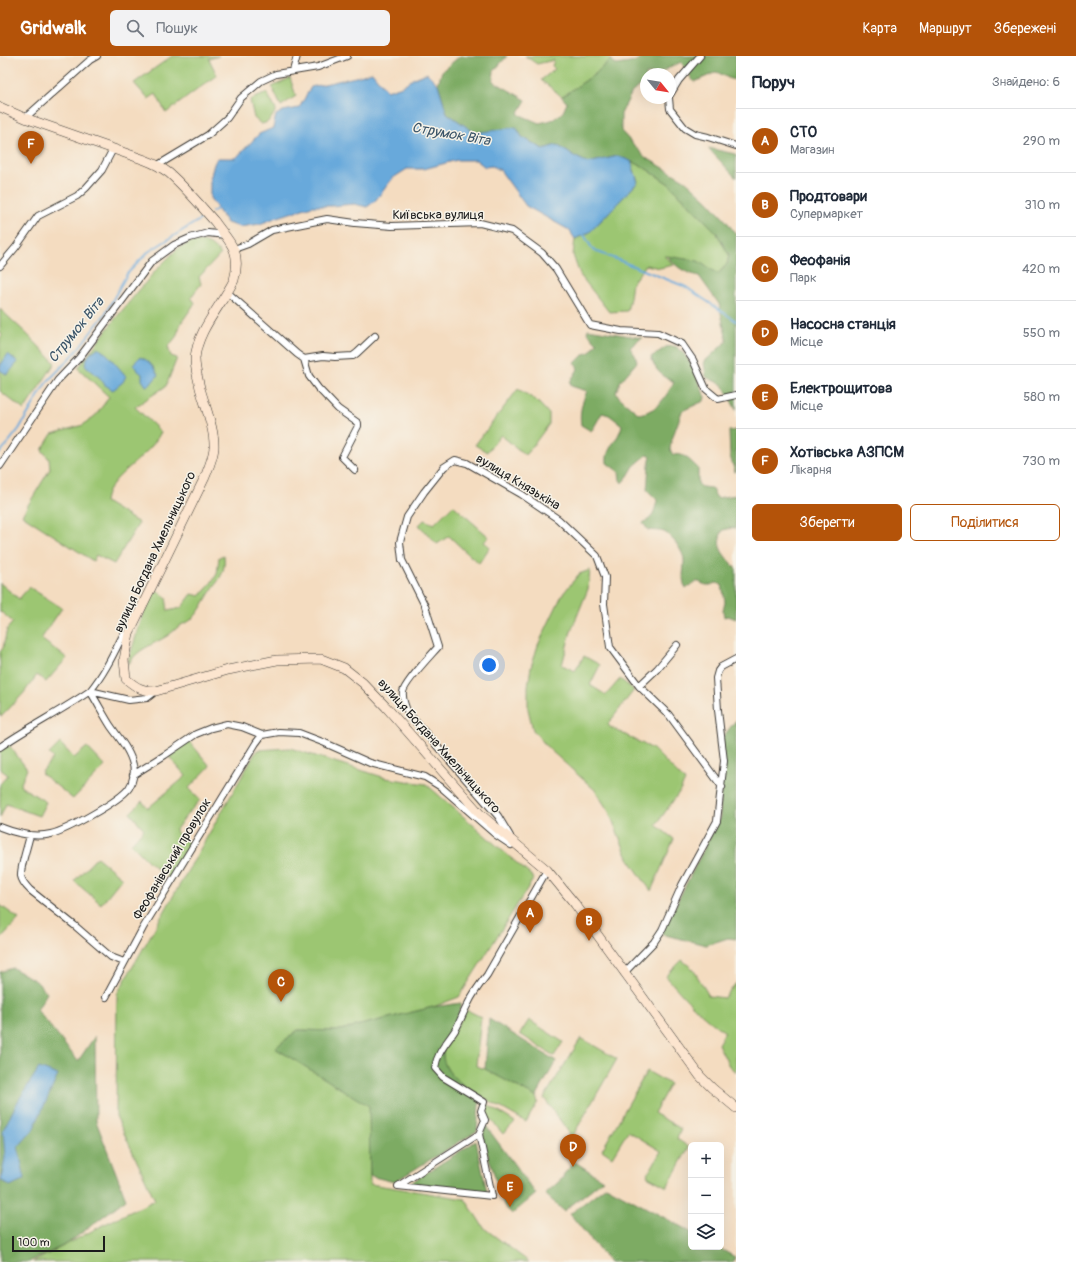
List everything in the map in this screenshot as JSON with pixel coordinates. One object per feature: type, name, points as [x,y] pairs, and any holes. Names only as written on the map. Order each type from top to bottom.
[{"type":"street","points":[[24,118],[88,58],[97,56]]},
{"type":"street","points":[[293,71],[298,56]]},
{"type":"street","points":[[158,166],[208,135],[227,118],[241,98],[261,81],[276,74],[318,67],[347,56]]},
{"type":"street","points":[[676,85],[700,56]]},
{"type":"street","points":[[670,104],[670,109],[685,128],[694,134],[736,146]]},
{"type":"street","name":"вулиця Богдана Хмельницького","points":[[0,107],[24,118],[145,160],[158,166],[168,173],[199,204],[225,235],[234,249],[236,258],[234,280],[204,330],[195,357],[195,370],[213,434],[214,448],[211,463],[129,633],[124,660],[126,679],[136,688],[146,691],[156,691],[228,670],[277,660],[321,659],[344,668],[363,683],[386,707],[480,814],[547,870],[576,904],[624,973],[700,1076],[736,1108]]},
{"type":"street","points":[[0,266],[16,247],[38,216],[77,196],[86,188],[102,170],[112,149]]},
{"type":"street","name":"Київська вулиця","points":[[234,249],[248,244],[272,230],[327,219],[392,226],[480,223],[512,230],[542,253],[556,269],[590,325],[621,331],[658,333],[682,344],[693,360],[706,389],[718,399],[736,395]]},
{"type":"street","points":[[0,466],[58,380],[79,358],[152,261],[174,245],[190,238],[208,233],[225,235]]},
{"type":"street","points":[[227,292],[296,354],[304,359],[323,356],[353,356],[375,336]]},
{"type":"street","points":[[304,359],[309,376],[318,388],[338,409],[358,423],[358,426],[342,457],[355,470]]},
{"type":"street","name":"вулиця Князькіна","points":[[512,840],[498,816],[408,713],[403,700],[403,690],[438,646],[425,606],[402,560],[400,542],[407,517],[424,492],[444,467],[455,460],[467,463],[521,494],[558,519],[597,556],[605,577],[604,604],[610,647],[639,686],[669,715],[722,787]]},
{"type":"street","points":[[0,746],[90,691],[98,682],[122,635],[129,633]]},
{"type":"street","points":[[639,686],[657,669],[677,645]]},
{"type":"street","points":[[624,973],[654,942],[662,930],[682,885],[717,821],[724,761],[716,678],[721,667],[736,659]]},
{"type":"street","points":[[90,691],[129,700],[147,698],[156,691]]},
{"type":"street","points":[[0,826],[15,833],[30,835],[50,834],[76,824],[122,796],[129,789],[133,782],[133,765],[127,750],[109,724],[90,691]]},
{"type":"street","points":[[134,775],[196,734],[211,728],[227,724],[242,727],[262,735],[279,732],[299,733],[370,763],[425,777],[441,787],[496,835],[534,860]]},
{"type":"street","name":"Феофанівський провулок","points":[[106,997],[143,928],[256,742],[262,735]]},
{"type":"street","points":[[30,835],[21,871],[21,878],[24,883],[35,894],[111,957],[124,962]]},
{"type":"street","points":[[479,1134],[492,1196],[398,1186],[479,1134],[485,1120],[481,1111],[484,1102],[443,1077],[435,1068],[436,1063],[442,1048],[457,1027],[477,987],[487,975],[547,870]]},
{"type":"green space","points":[[172,56],[219,56],[209,59],[217,75],[166,113],[156,94],[148,99],[134,83]]},
{"type":"green space","points":[[460,56],[507,56],[494,71],[493,81],[526,100],[518,114],[539,123],[554,119],[563,112],[567,103],[562,97],[595,74],[611,59],[616,65],[630,63],[649,56],[736,56],[736,80],[730,79],[717,72],[694,82],[681,62],[669,68],[640,68],[640,86],[632,92],[621,114],[621,131],[645,157],[686,181],[707,200],[728,223],[736,235],[736,410],[723,385],[706,377],[704,362],[727,341],[719,304],[699,276],[681,269],[667,256],[698,261],[718,274],[727,264],[729,255],[716,232],[669,184],[642,166],[618,156],[588,163],[557,145],[543,149],[522,137],[516,128],[475,133],[447,113],[438,84],[442,71]]},
{"type":"green space","points":[[525,56],[608,56],[611,59],[595,74],[562,97],[541,80],[555,69],[552,66],[554,60],[537,64]]},
{"type":"green space","points":[[290,78],[296,96],[281,106],[272,87]]},
{"type":"green space","points":[[267,93],[276,110],[269,121],[261,124],[254,118],[250,100]]},
{"type":"green space","points":[[708,148],[735,154],[736,178]]},
{"type":"green space","points":[[631,161],[642,166],[669,184],[716,232],[729,255],[727,264],[718,274],[692,262],[664,256],[674,265],[660,268],[646,265],[632,283],[627,311],[609,312],[580,275],[573,255],[575,239],[590,232],[638,182]]},
{"type":"green space","points":[[190,242],[204,242],[221,254],[199,277],[201,284],[191,297],[195,303],[181,323],[176,337],[168,347],[171,356],[177,358],[166,386],[135,407],[161,432],[150,448],[121,474],[110,487],[107,494],[105,502],[139,523],[114,564],[96,555],[93,561],[22,515],[50,469],[49,459],[42,450],[52,434],[83,425],[96,415],[109,397],[78,368],[115,319],[156,270],[176,250]]},
{"type":"green space","points":[[0,309],[55,363],[24,410],[0,391],[0,340],[2,334],[0,332]]},
{"type":"green space","points":[[588,329],[642,338],[630,348],[635,355],[637,362],[620,382],[616,392],[619,397],[639,414],[656,407],[664,398],[674,382],[659,372],[651,357],[666,347],[675,346],[681,350],[690,362],[705,397],[704,401],[682,411],[670,449],[673,455],[677,454],[684,456],[698,468],[698,484],[702,487],[711,488],[717,498],[736,495],[736,528],[723,530],[719,542],[725,556],[736,569],[736,619],[728,616],[724,617],[723,611],[725,602],[722,585],[716,583],[706,585],[697,582],[686,589],[683,579],[684,558],[680,549],[674,540],[667,534],[662,531],[648,530],[643,523],[652,516],[657,500],[647,490],[651,456],[648,454],[634,466],[622,483],[619,472],[607,463],[607,457],[622,425],[609,415],[602,413],[591,431],[581,425],[581,408],[587,391],[571,386],[570,382],[578,369],[575,363],[583,355],[590,352],[597,343],[587,332]]},
{"type":"green space","points":[[518,389],[536,400],[549,414],[549,424],[532,447],[525,455],[501,435],[487,452],[475,445]]},
{"type":"green space","points":[[736,430],[735,472],[730,456],[729,431]]},
{"type":"green space","points":[[453,505],[489,537],[484,542],[490,547],[479,563],[449,536],[437,544],[419,525],[424,520],[434,524]]},
{"type":"green space","points":[[224,555],[222,574],[195,616],[167,636],[145,648],[132,659],[128,665],[144,611],[155,589],[166,597],[168,611],[181,608],[192,594],[200,596],[209,586],[217,574],[219,557]]},
{"type":"green space","points":[[590,570],[588,589],[571,631],[562,665],[575,671],[584,656],[600,665],[590,685],[606,695],[620,679],[634,690],[608,724],[610,727],[653,749],[685,781],[680,791],[656,825],[674,839],[651,891],[628,858],[609,812],[595,790],[548,748],[533,730],[528,709],[528,686],[531,667],[538,645],[562,595],[579,574]]},
{"type":"green space","points":[[0,583],[19,599],[29,587],[62,608],[41,639],[67,658],[46,682],[37,675],[23,694],[2,716],[0,715],[0,652],[3,648],[7,629],[13,622],[1,612],[0,613]]},
{"type":"green space","points":[[736,720],[736,939],[728,938],[706,945],[661,934],[720,817],[722,738]]},
{"type":"green space","points":[[189,741],[210,766],[189,788],[200,800],[175,831],[191,845],[170,879],[149,862],[131,844],[144,829],[130,813],[142,801],[148,808],[186,776],[169,757]]},
{"type":"green space","points":[[60,743],[74,758],[87,747],[105,766],[73,799],[41,773],[53,758],[49,754]]},
{"type":"green space","points":[[9,745],[27,769],[20,786],[46,802],[39,816],[6,804],[0,818],[0,784],[8,775],[0,769],[0,751]]},
{"type":"green space","points":[[290,748],[386,778],[426,784],[534,878],[459,997],[433,1007],[336,1031],[298,1030],[275,1048],[370,1106],[370,1184],[465,1199],[484,1228],[529,1262],[33,1262],[105,1224],[155,1200],[116,1116],[117,994],[257,750]]},
{"type":"green space","points":[[97,857],[122,878],[101,904],[74,881]]},
{"type":"green space","points":[[0,905],[19,919],[0,939]]},
{"type":"green space","points":[[682,960],[693,969],[709,996],[724,998],[736,983],[736,1072],[729,1066],[718,1044],[725,1032],[708,1020],[693,1006],[666,976]]},
{"type":"green space","points":[[13,968],[36,981],[47,993],[37,1010],[78,1061],[95,1036],[96,1121],[126,1199],[67,1244],[29,1262],[0,1262],[0,972]]},
{"type":"green space","points":[[461,1003],[452,1035],[443,1047],[443,1058],[449,1072],[455,1078],[482,1096],[479,1105],[477,1131],[394,1182],[370,1176],[369,1106],[275,1048],[298,1030],[336,1031],[433,1007]]},
{"type":"green space","points":[[467,1010],[481,1017],[476,1066],[485,1069],[536,1097],[538,1102],[526,1122],[465,1087],[450,1074],[443,1061],[443,1048]]},
{"type":"green space","points":[[489,1019],[556,1061],[536,1097],[485,1069]]},
{"type":"green space","points":[[529,1020],[563,1042],[554,1056],[520,1034]]},
{"type":"green space","points":[[581,1038],[617,1059],[572,1137],[544,1098]]},
{"type":"green space","points":[[647,1071],[670,1084],[654,1113],[681,1129],[677,1139],[688,1146],[688,1149],[667,1187],[647,1176],[661,1151],[628,1131],[612,1157],[602,1150]]},
{"type":"green space","points":[[488,1105],[515,1122],[503,1134],[484,1112]]},
{"type":"green space","points":[[486,1126],[536,1194],[512,1214],[504,1205],[482,1136]]},
{"type":"green space","points":[[476,1141],[487,1192],[409,1184]]},
{"type":"green space","points":[[575,1162],[603,1180],[564,1211],[545,1194],[564,1177],[563,1175]]},
{"type":"green space","points":[[606,1186],[688,1230],[688,1250],[722,1250],[735,1257],[733,1262],[609,1262],[570,1214]]},
{"type":"water","points":[[372,72],[387,91],[402,86],[414,78],[427,73],[438,84],[447,113],[475,133],[516,127],[522,137],[543,149],[557,145],[588,163],[618,156],[631,161],[638,182],[590,232],[575,239],[569,230],[526,206],[500,170],[492,166],[485,167],[476,160],[457,160],[424,169],[407,169],[393,178],[375,201],[367,207],[354,204],[312,206],[260,224],[240,227],[227,223],[210,198],[210,179],[217,158],[236,158],[259,134],[273,128],[276,115],[283,111],[299,108],[311,87]]},
{"type":"water","points":[[98,348],[107,354],[126,376],[123,382],[113,390],[105,385],[100,378],[85,365],[90,355]]},
{"type":"water","points":[[8,354],[18,362],[7,375],[0,370],[0,366]]},
{"type":"water","points":[[140,357],[151,364],[158,375],[150,385],[146,386],[142,380],[142,374],[133,364]]},
{"type":"water","points":[[39,1068],[58,1075],[33,1130],[18,1147],[25,1179],[10,1186],[1,1180],[5,1157],[3,1130],[18,1101]]},
{"type":"waterway","name":"Струмок Віта","points":[[212,212],[219,208]]},
{"type":"waterway","name":"Струмок Віта","points":[[0,453],[19,429],[46,383],[74,354],[105,314],[127,274],[148,252],[201,219]]},
{"type":"waterway","name":"Струмок Віта","points":[[583,233],[593,250],[686,287],[736,321]]},
{"type":"place","name":"Хотівська АЗПСМ","points":[[31,164]]},
{"type":"place","name":"СТО","points":[[530,933]]},
{"type":"place","name":"Продтовари","points":[[589,941]]},
{"type":"place","name":"Феофанія","points":[[281,1002]]},
{"type":"place","name":"Насосна станція","points":[[573,1167]]},
{"type":"place","name":"Електрощитова","points":[[510,1207]]}]
